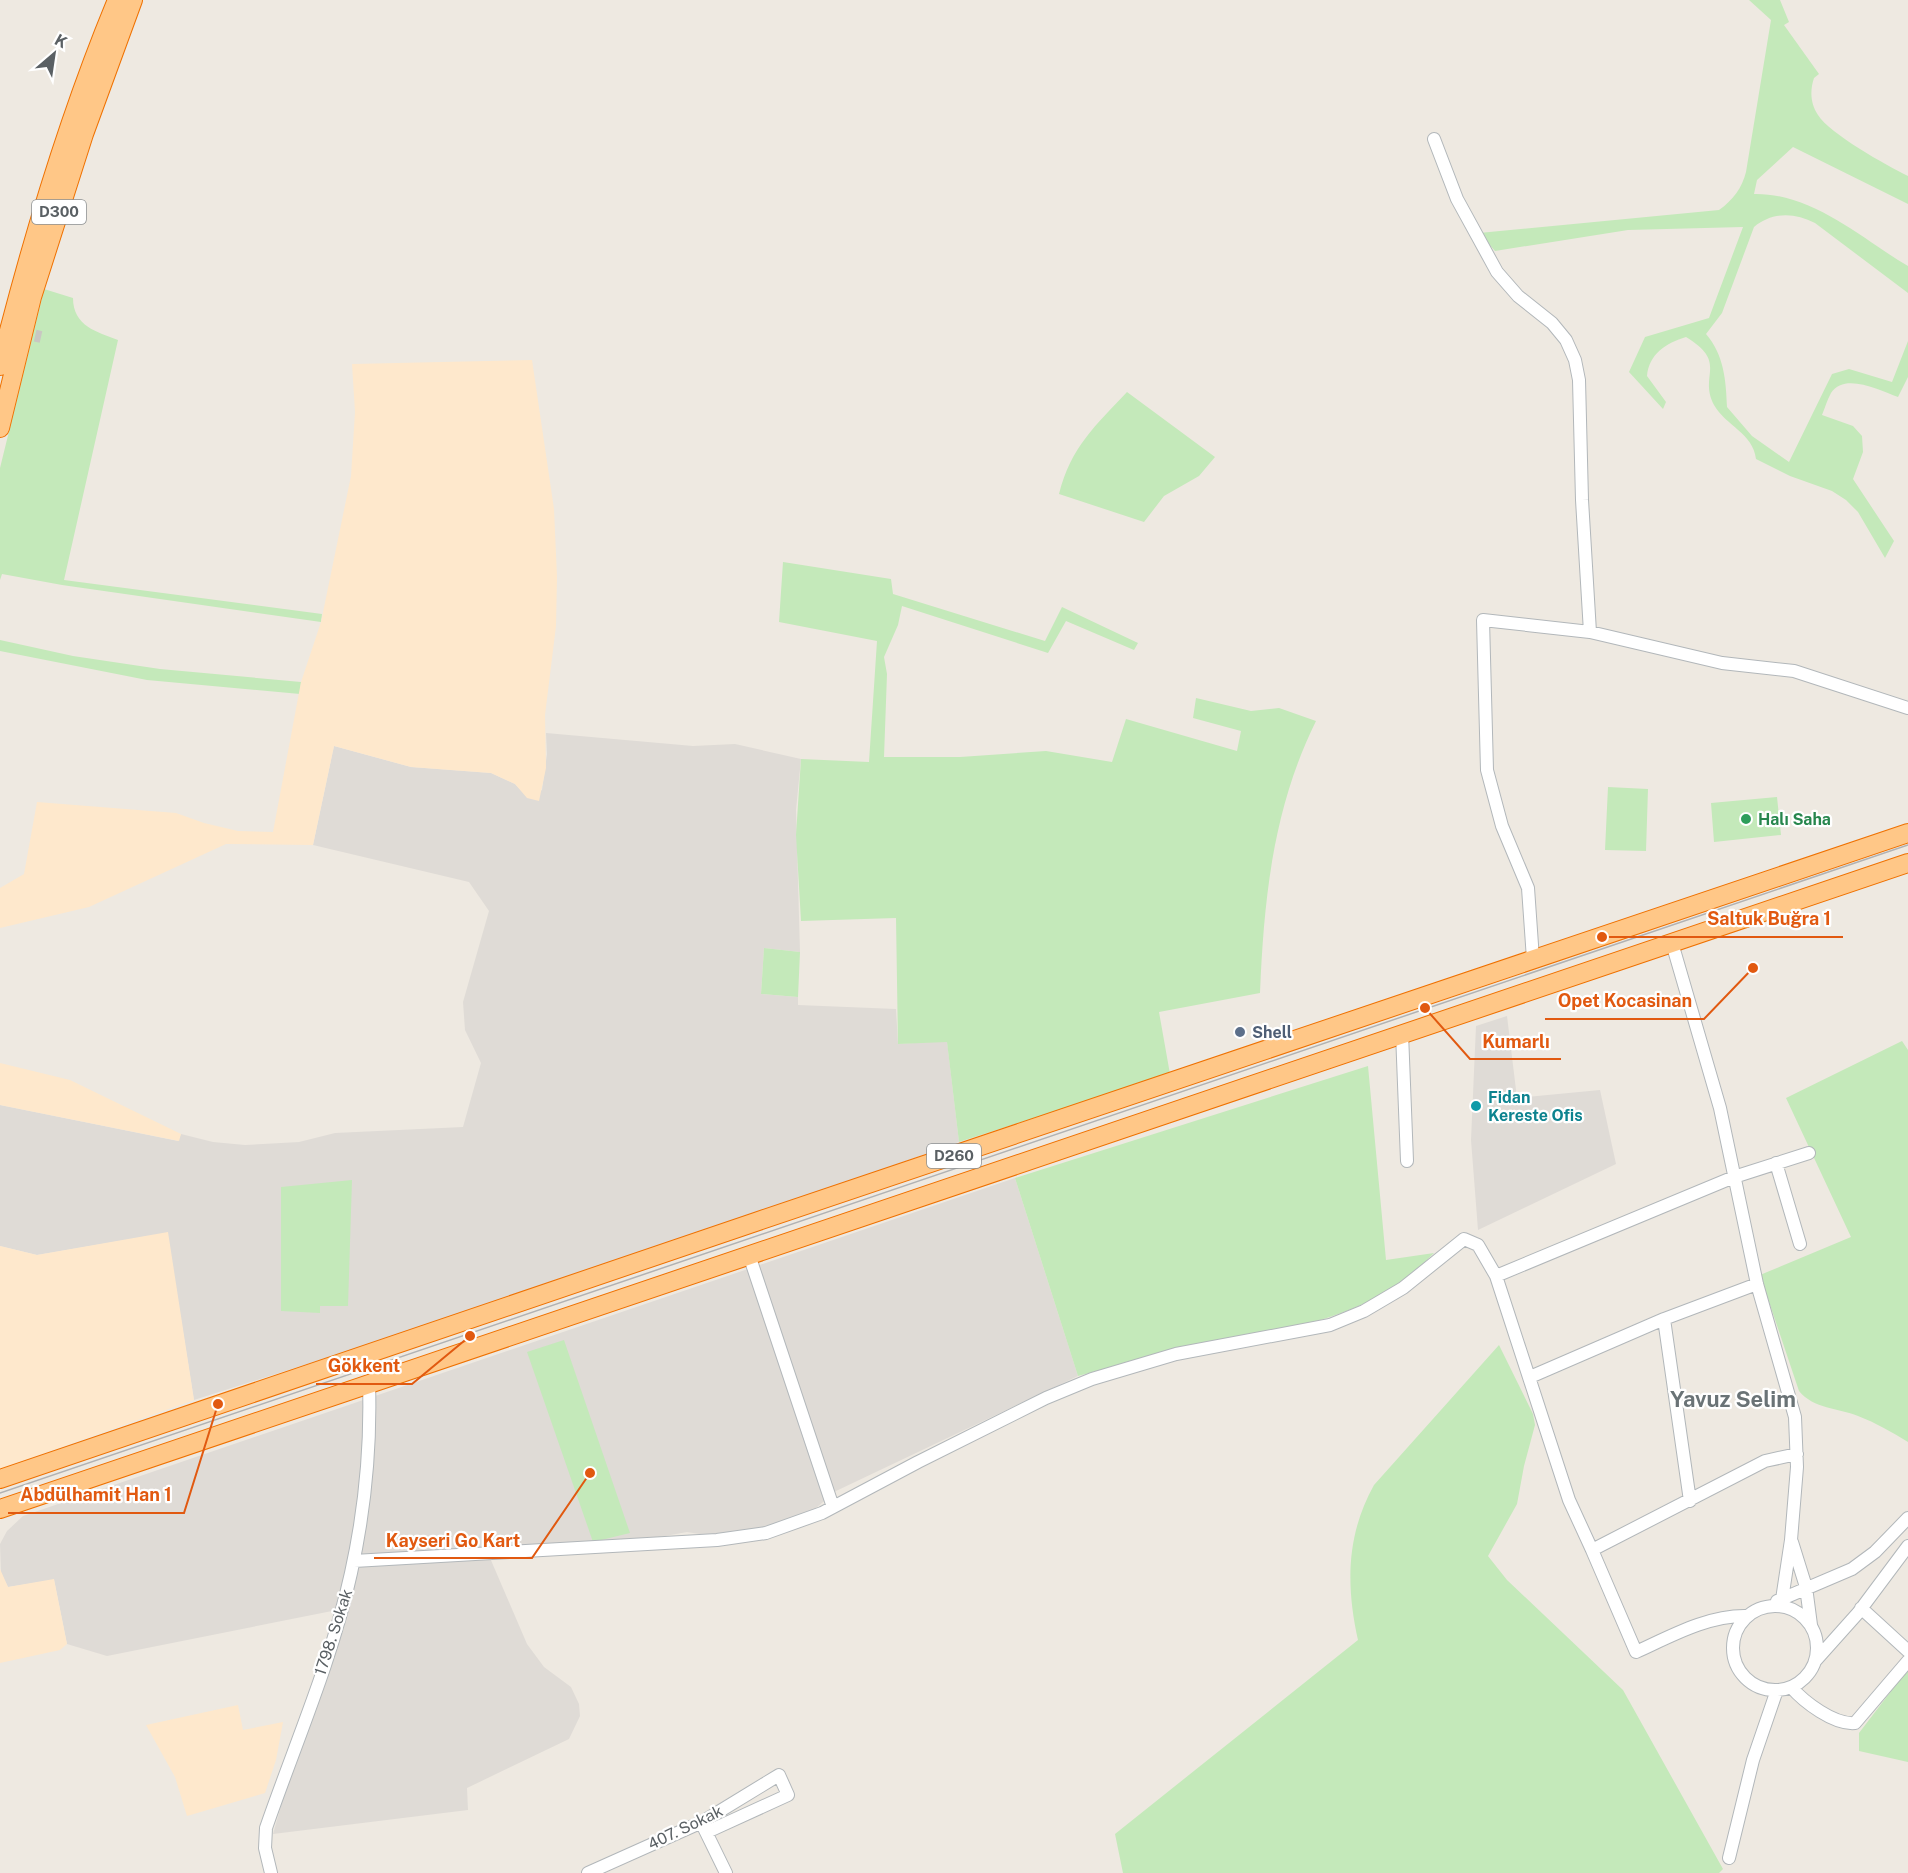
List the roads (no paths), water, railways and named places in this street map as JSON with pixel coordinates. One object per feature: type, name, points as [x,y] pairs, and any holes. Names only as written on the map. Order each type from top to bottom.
[{"type":"highway","name":"D300","points":[[0,366],[18,292],[69,129],[117,0]]},
{"type":"highway","name":"D300","points":[[0,428],[32,297],[84,134],[133,0]]},
{"type":"highway","name":"D260","points":[[0,1479],[383,1347],[835,1197],[1908,833]]},
{"type":"highway","name":"D260","points":[[0,1509],[1908,863]]},
{"type":"street","points":[[1434,139],[1456,199],[1497,272],[1518,296],[1552,323],[1566,340],[1575,360],[1579,380],[1582,500],[1590,632]]},
{"type":"street","points":[[1533,959],[1528,888],[1502,826],[1486,770],[1483,620],[1590,632],[1722,663],[1794,671],[1908,708]]},
{"type":"street","points":[[1672,943],[1720,1108],[1757,1284],[1790,1392],[1795,1417],[1797,1454],[1791,1539],[1782,1603]]},
{"type":"street","points":[[1402,1033],[1407,1161]]},
{"type":"street","points":[[1496,1276],[1734,1177],[1809,1153]]},
{"type":"street","points":[[1776,1163],[1800,1244]]},
{"type":"street","points":[[354,1560],[735,1538],[794,1525],[939,1451],[1092,1379],[1176,1354],[1330,1325],[1346,1319],[1403,1288],[1460,1240],[1469,1239],[1476,1242],[1496,1276],[1569,1500],[1636,1652],[1684,1629],[1731,1616],[1747,1616],[1767,1606],[1782,1603],[1806,1587],[1840,1576],[1864,1561],[1908,1518]]},
{"type":"street","points":[[749,1255],[833,1507]]},
{"type":"street","points":[[1530,1377],[1664,1318],[1757,1284]]},
{"type":"street","points":[[1664,1318],[1690,1502]]},
{"type":"street","name":"1798. Sokak","points":[[271,1873],[265,1848],[266,1828],[332,1641],[354,1560],[366,1486],[369,1383]]},
{"type":"street","points":[[1592,1550],[1690,1502],[1765,1461],[1797,1454]]},
{"type":"street","points":[[1791,1539],[1806,1587],[1811,1626],[1818,1647],[1815,1661]]},
{"type":"street","points":[[1747,1616],[1738,1628],[1733,1642],[1736,1663],[1744,1676],[1755,1685],[1777,1690],[1791,1687],[1808,1674],[1815,1661],[1861,1608],[1908,1546]]},
{"type":"street","points":[[1782,1603],[1795,1611],[1811,1626]]},
{"type":"street","points":[[1861,1608],[1908,1651]]},
{"type":"street","points":[[1791,1687],[1801,1698],[1837,1719],[1855,1723],[1908,1661]]},
{"type":"street","points":[[1729,1858],[1753,1760],[1777,1690]]},
{"type":"street","name":"407. Sokak","points":[[588,1873],[788,1795],[779,1775],[704,1827]]},
{"type":"street","points":[[704,1827],[726,1873]]},
{"type":"tunnel","points":[[0,328],[41,337]]},
{"type":"tram line","points":[[0,1493],[1908,845]]},
{"type":"place","name":"Halı Saha","points":[[1746,819]]},
{"type":"place","name":"Saltuk Buğra 1","points":[[1602,937]]},
{"type":"place","name":"Opet Kocasinan","points":[[1753,968]]},
{"type":"place","name":"Kumarlı","points":[[1425,1008]]},
{"type":"place","name":"Shell","points":[[1240,1032]]},
{"type":"place","name":"Fidan Kereste Ofis","points":[[1476,1106]]},
{"type":"place","name":"Gökkent","points":[[470,1336]]},
{"type":"place","name":"Abdülhamit Han 1","points":[[218,1404]]},
{"type":"place","name":"Kayseri Go Kart","points":[[590,1473]]},
{"type":"district","name":"Yavuz Selim","points":[[1733,1399]]}]
